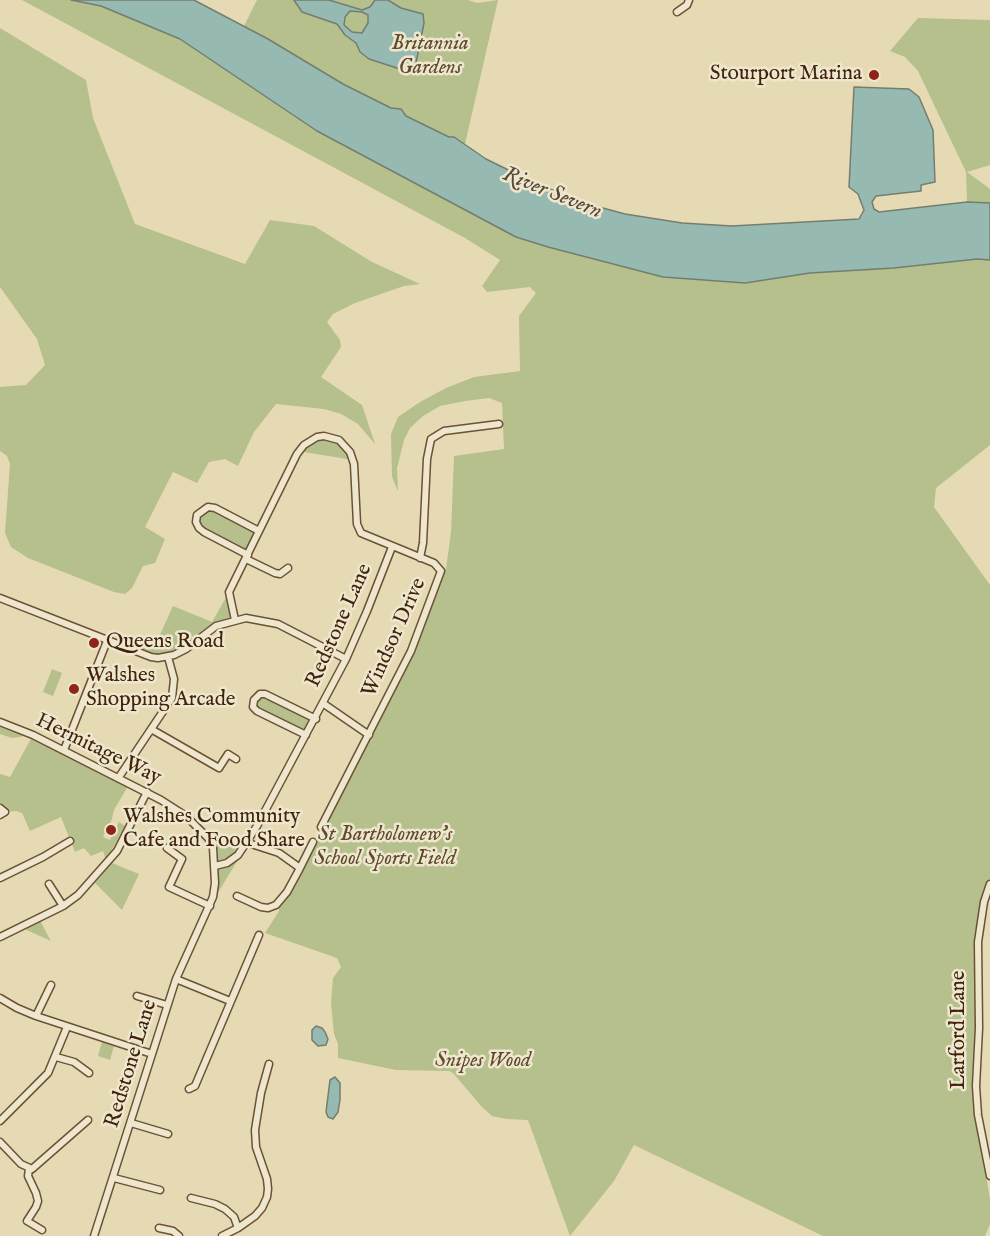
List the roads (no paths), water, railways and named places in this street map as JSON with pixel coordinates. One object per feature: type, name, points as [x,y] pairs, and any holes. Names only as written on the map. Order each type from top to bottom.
[{"type":"street","points":[[677,12],[687,5],[689,0]]},
{"type":"street","points":[[420,558],[423,543],[427,459],[431,440],[444,431],[499,424]]},
{"type":"street","name":"Windsor Drive","points":[[259,531],[298,451],[310,440],[324,436],[339,440],[353,460],[359,531],[439,567],[441,571],[411,651],[321,827]]},
{"type":"street","points":[[235,620],[228,592],[247,557],[259,531],[215,508],[208,507],[197,515],[196,522],[204,532],[247,557],[275,573],[280,574],[288,568]]},
{"type":"street","name":"Redstone Lane","points":[[215,866],[235,858],[248,843],[346,659],[392,546]]},
{"type":"street","points":[[0,598],[143,655],[159,658],[168,657],[186,649],[216,626],[235,620],[256,619],[278,624],[346,659]]},
{"type":"street","points":[[64,750],[107,641]]},
{"type":"street","points":[[119,777],[170,703],[174,679],[168,657]]},
{"type":"street","name":"Redstone Lane","points":[[306,735],[257,711],[253,707],[255,697],[265,694],[316,719]]},
{"type":"street","name":"Windsor Drive","points":[[324,704],[369,735]]},
{"type":"street","name":"Hermitage Way","points":[[0,722],[33,735],[147,792],[177,809],[201,830],[211,843],[215,866],[215,883],[210,906]]},
{"type":"street","points":[[151,729],[219,768],[228,754],[236,759]]},
{"type":"street","points":[[0,937],[63,906],[78,895],[117,851],[147,792]]},
{"type":"street","points":[[0,808],[5,812],[0,815]]},
{"type":"street","points":[[0,878],[70,841]]},
{"type":"street","points":[[237,896],[261,907],[268,908],[276,905],[287,892],[313,842]]},
{"type":"street","points":[[248,843],[279,853],[300,868]]},
{"type":"street","points":[[167,848],[182,859],[169,887],[210,906]]},
{"type":"street","points":[[50,884],[63,906]]},
{"type":"street","name":"Larford Lane","points":[[990,884],[984,902],[978,942],[980,1021],[976,1086],[978,1114],[990,1176]]},
{"type":"street","name":"Redstone Lane","points":[[94,1236],[176,979],[210,906]]},
{"type":"street","points":[[189,1089],[195,1086],[259,935]]},
{"type":"street","points":[[176,979],[230,1001]]},
{"type":"street","points":[[36,1016],[51,985]]},
{"type":"street","points":[[137,996],[167,1005]]},
{"type":"street","points":[[0,998],[36,1016],[152,1054]]},
{"type":"street","points":[[0,1122],[42,1080],[56,1057],[67,1027]]},
{"type":"street","points":[[56,1057],[74,1062],[89,1073]]},
{"type":"street","points":[[222,1236],[255,1216],[267,1197],[267,1179],[256,1147],[255,1130],[261,1093],[269,1064]]},
{"type":"street","points":[[131,1123],[168,1134]]},
{"type":"street","points":[[0,1142],[21,1164],[32,1169],[41,1164],[86,1125]]},
{"type":"street","points":[[28,1169],[28,1176],[38,1201],[27,1221],[42,1230]]},
{"type":"street","points":[[114,1178],[160,1190]]},
{"type":"street","points":[[190,1198],[225,1209],[234,1217],[238,1228]]},
{"type":"street","points":[[159,1228],[173,1231],[179,1236]]},
{"type":"water","name":"River Severn","points":[[71,0],[194,0],[268,39],[343,84],[391,108],[401,109],[406,116],[449,137],[454,137],[486,159],[535,183],[588,204],[625,214],[682,223],[732,226],[859,219],[864,210],[858,194],[849,187],[854,87],[909,89],[919,97],[933,130],[935,182],[921,185],[921,191],[876,196],[872,202],[874,209],[879,212],[967,202],[990,203],[990,260],[977,259],[894,268],[810,273],[745,283],[663,277],[548,247],[516,237],[317,131],[180,39],[101,6]]},
{"type":"water","points":[[294,0],[329,0],[362,10],[370,7],[375,0],[388,0],[401,8],[423,14],[424,23],[416,63],[412,69],[406,71],[369,59],[360,52],[356,43],[345,35],[337,24],[302,12]],"holes":[[[350,11],[368,15],[368,23],[362,33],[352,32],[344,25],[345,17]]]},
{"type":"water","points":[[316,1026],[325,1032],[328,1039],[326,1045],[318,1046],[312,1040],[312,1030]]},
{"type":"water","points":[[335,1077],[340,1083],[340,1100],[338,1112],[333,1119],[328,1117],[326,1112],[330,1080]]},
{"type":"place","name":"Stourport Marina","points":[[874,75]]},
{"type":"place","name":"Queens Road","points":[[94,643]]},
{"type":"place","name":"Walshes Shopping Arcade","points":[[74,689]]},
{"type":"place","name":"Walshes Community Cafe and Food Share","points":[[111,830]]},
{"type":"park label","name":"Britannia Gardens","points":[[430,57]]},
{"type":"park label","name":"St Bartholomew's School Sports Field","points":[[385,848]]},
{"type":"park label","name":"Snipes Wood","points":[[483,1062]]}]
